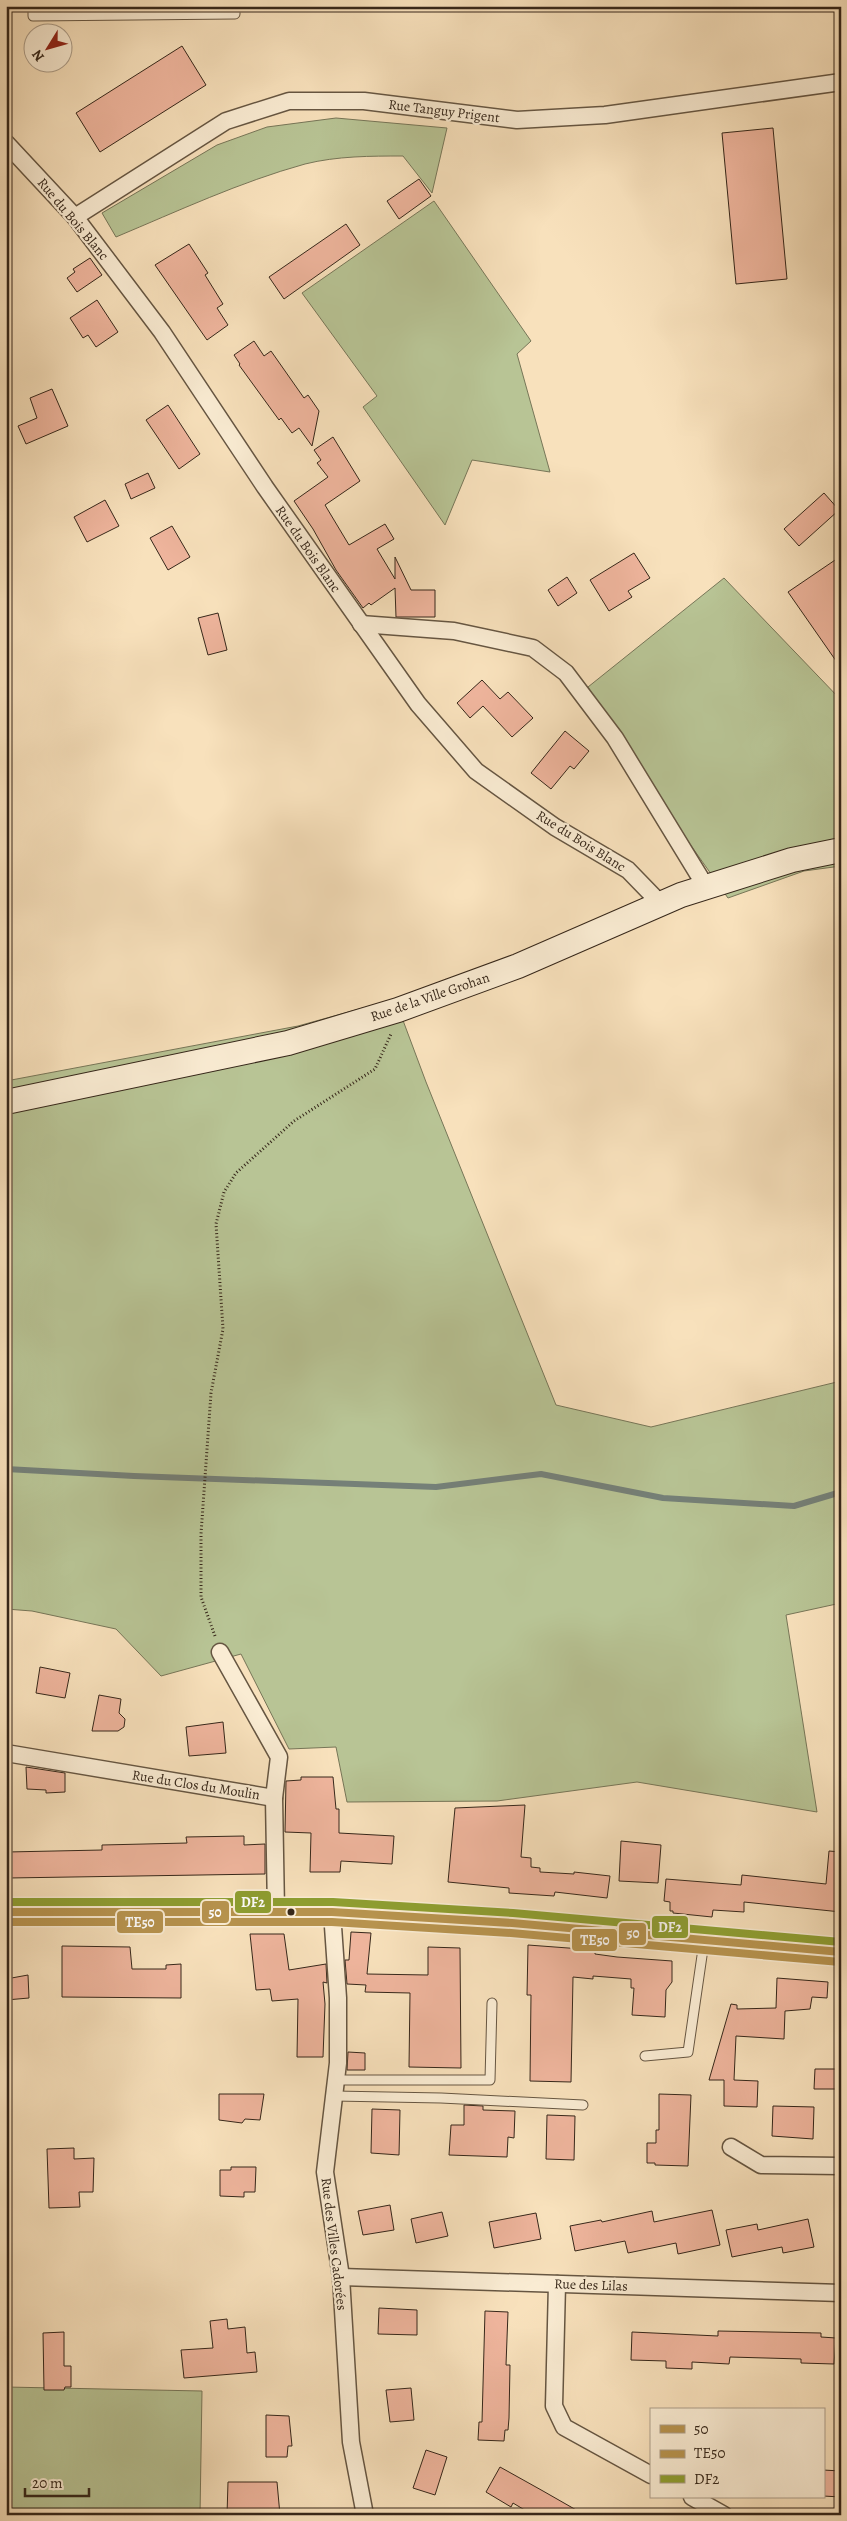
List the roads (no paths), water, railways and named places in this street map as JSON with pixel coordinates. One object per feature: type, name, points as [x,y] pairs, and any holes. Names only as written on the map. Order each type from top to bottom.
[{"type":"street","name":"Rue Tanguy Prigent","points":[[75,217],[226,122],[289,101],[364,101],[518,120],[605,115],[841,82]]},
{"type":"street","name":"Rue du Bois Blanc","points":[[6,143],[75,217],[162,332],[265,487],[418,704],[476,771],[555,827],[628,870],[660,903]]},
{"type":"street","points":[[361,624],[454,630],[533,648],[540,653],[566,673],[615,738],[706,887]]},
{"type":"street","name":"Rue de la Ville Grohan","points":[[6,1102],[288,1043],[398,1010],[518,966],[660,903],[792,860],[841,850]]},
{"type":"street","points":[[220,1652],[279,1757],[274,1798]]},
{"type":"street","name":"Rue du Clos du Moulin","points":[[6,1752],[274,1798],[276,1911]]},
{"type":"street","points":[[6,1912],[332,1912],[512,1923],[841,1952]]},
{"type":"street","name":"Rue des Villes Cadorées","points":[[332,1912],[338,1998],[335,2088],[325,2172],[341,2278],[351,2442],[365,2515]]},
{"type":"street","points":[[731,2147],[761,2165],[841,2166]]},
{"type":"street","name":"Rue des Lilas","points":[[341,2278],[841,2292]]},
{"type":"street","points":[[557,2284],[554,2406],[564,2427],[650,2474]]},
{"type":"street","points":[[694,2498],[724,2515]]},
{"type":"lane","points":[[33,6],[33,16],[235,14],[235,6]]},
{"type":"lane","points":[[645,2056],[688,2052],[704,1940]]},
{"type":"lane","points":[[335,2088],[490,2080],[492,2003]]},
{"type":"lane","points":[[335,2088],[441,2098],[584,2104]]},
{"type":"waterway","points":[[6,1469],[134,1476],[436,1487],[541,1474],[663,1498],[794,1506],[841,1492]]}]
